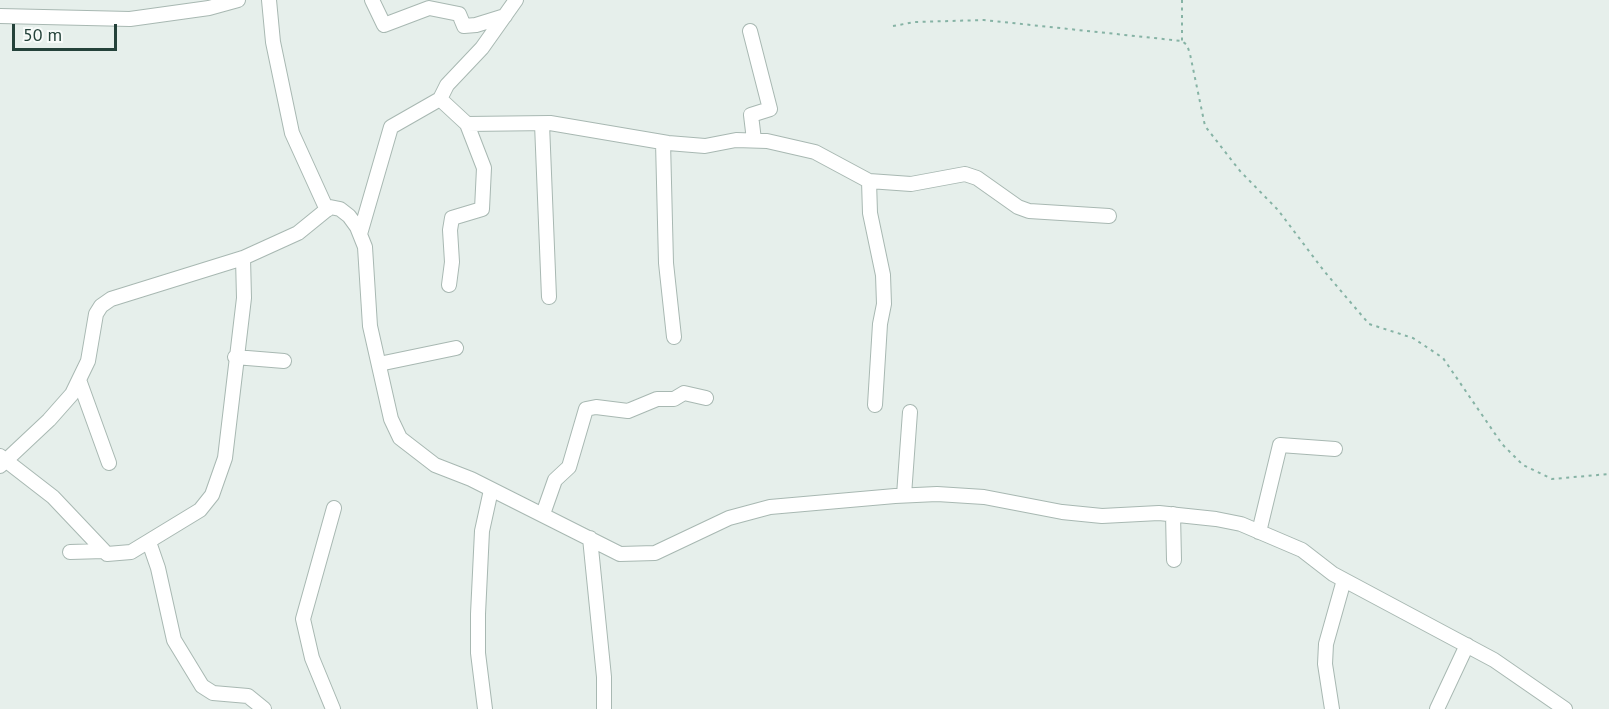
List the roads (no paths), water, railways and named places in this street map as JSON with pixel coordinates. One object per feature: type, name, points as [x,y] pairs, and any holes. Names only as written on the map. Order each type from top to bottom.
[{"type":"street","points":[[0,16],[122,20],[209,8],[238,0]]},
{"type":"street","points":[[269,0],[273,42],[292,133],[327,210]]},
{"type":"street","points":[[372,0],[384,25],[429,8],[459,14],[464,26],[505,16]]},
{"type":"street","points":[[360,234],[390,127],[440,99],[447,85],[482,48],[516,0]]},
{"type":"street","points":[[750,31],[770,109],[751,116],[754,140]]},
{"type":"street","points":[[440,99],[467,123],[484,168],[482,209],[452,218],[450,230],[452,262],[449,285]]},
{"type":"street","points":[[467,123],[542,124],[588,128],[663,142],[705,146],[736,140],[754,140],[815,152],[869,181],[911,184],[965,174],[977,178],[1018,207],[1029,212],[1109,216]]},
{"type":"street","points":[[542,124],[549,297]]},
{"type":"street","points":[[663,142],[666,263],[674,337]]},
{"type":"street","points":[[869,181],[870,213],[883,275],[884,304],[880,324],[875,405]]},
{"type":"street","points":[[243,258],[244,298],[235,357],[225,458],[212,495],[200,510],[149,542],[123,554],[107,554],[53,497],[2,461],[49,420],[72,394],[88,361],[96,314],[101,306],[111,299],[243,258],[298,233],[330,207],[340,209],[349,216],[365,247],[370,326],[392,419],[400,438],[435,465],[471,479],[620,554],[655,553],[729,518],[770,507],[904,495],[937,494],[984,497],[1062,512],[1102,516],[1173,514],[1216,519],[1259,532],[1302,550],[1344,580],[1467,645],[1542,691],[1565,709]]},
{"type":"street","points":[[379,364],[456,348]]},
{"type":"street","points":[[235,357],[284,361]]},
{"type":"street","points":[[79,380],[109,463]]},
{"type":"street","points":[[543,514],[555,480],[569,467],[583,412],[586,409],[596,407],[628,411],[657,399],[674,399],[684,393],[706,398]]},
{"type":"street","points":[[904,495],[910,412]]},
{"type":"street","points":[[1259,532],[1280,445],[1335,449]]},
{"type":"street","points":[[485,709],[478,653],[478,614],[482,531],[491,490]]},
{"type":"street","points":[[333,709],[312,658],[303,619],[334,508]]},
{"type":"street","points":[[1173,514],[1174,560]]},
{"type":"street","points":[[590,538],[603,661],[604,709]]},
{"type":"street","points":[[149,542],[158,568],[174,640],[202,686],[213,693],[248,696],[264,709]]},
{"type":"street","points":[[70,552],[104,551]]},
{"type":"street","points":[[1332,709],[1325,664],[1326,644],[1344,580]]},
{"type":"street","points":[[1437,709],[1467,645]]}]
